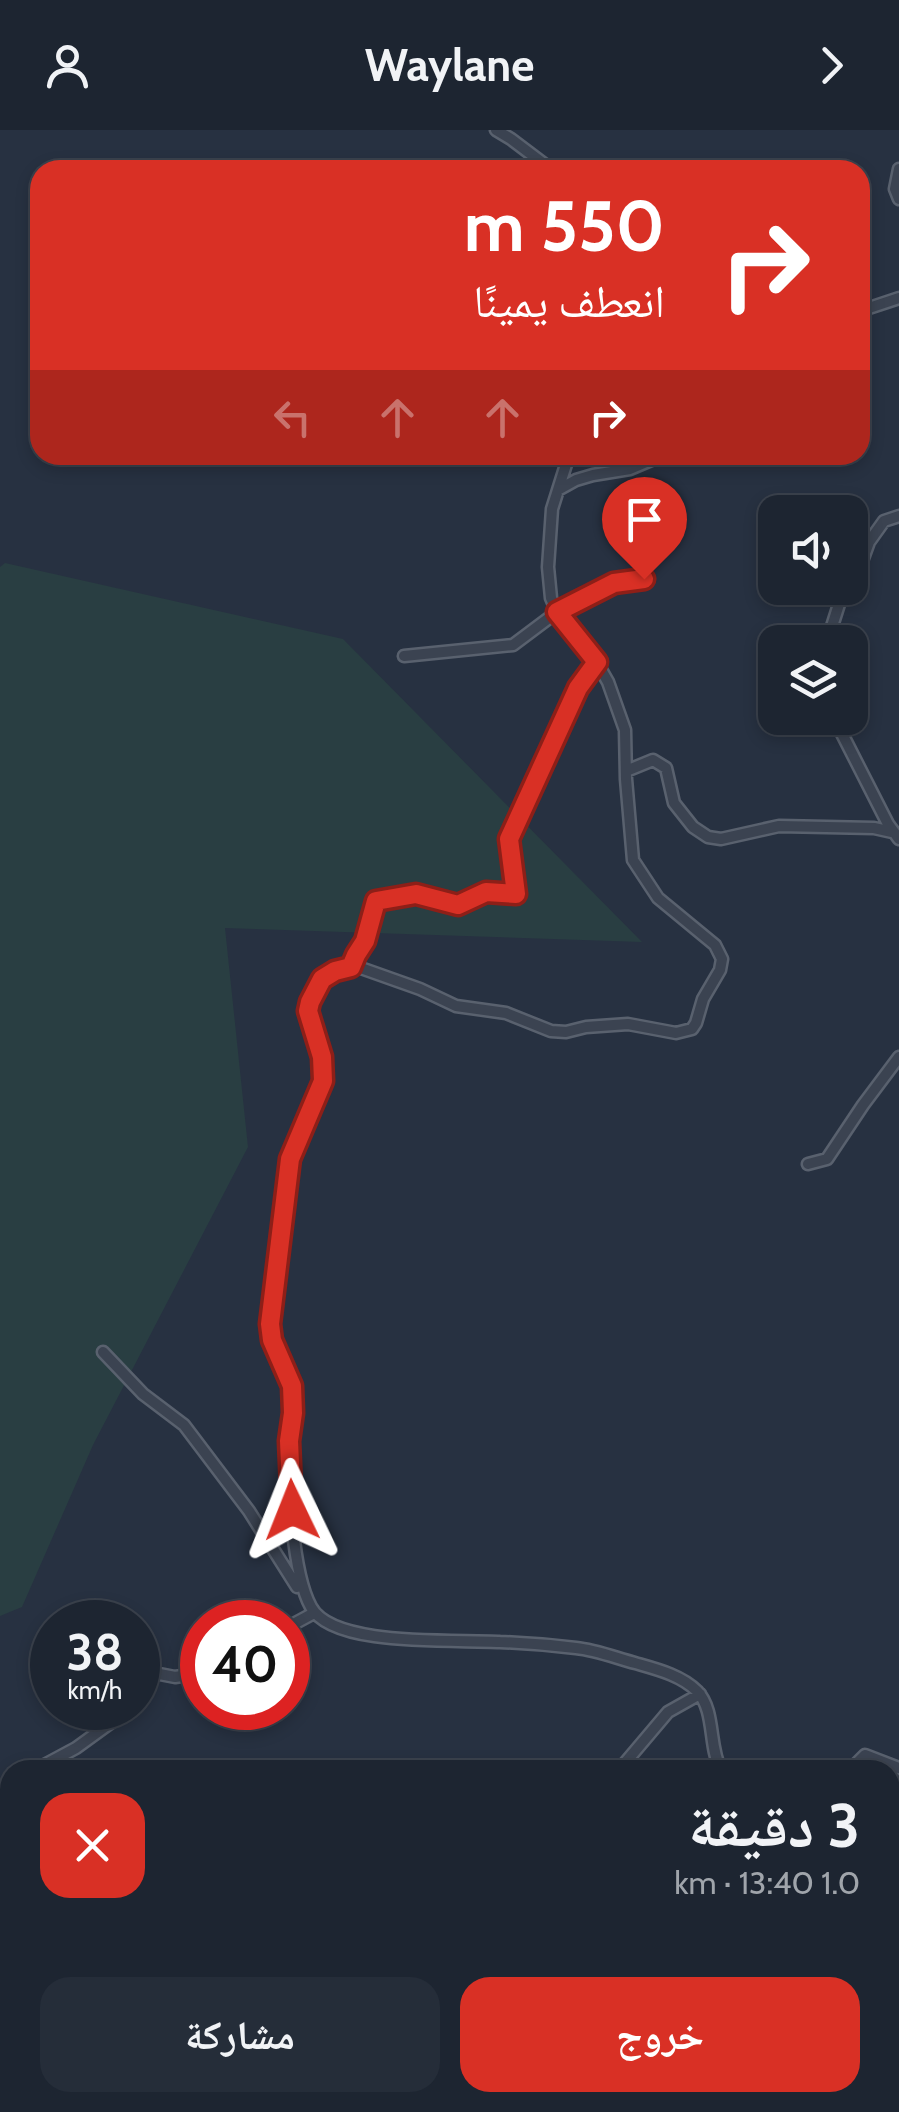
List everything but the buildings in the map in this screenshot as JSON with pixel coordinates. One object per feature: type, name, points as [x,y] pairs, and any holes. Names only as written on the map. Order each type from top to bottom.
[{"type":"street","points":[[496,130],[539,160]]},
{"type":"street","points":[[899,169],[894,189],[899,199]]},
{"type":"street","points":[[870,308],[899,298]]},
{"type":"street","points":[[311,1609],[299,1580],[292,1510],[292,1386],[272,1340],[270,1324],[290,1159],[323,1081],[322,1057],[308,1011],[322,979],[335,971],[358,968],[456,1006],[506,1012],[551,1031],[628,1024],[676,1032],[692,1028],[720,970],[722,959],[715,945],[658,898],[633,860],[625,730],[597,662],[557,612],[551,598],[548,566],[552,509],[566,465]]},
{"type":"street","points":[[558,490],[593,474],[639,465]]},
{"type":"street","points":[[832,625],[841,598],[853,586],[868,542],[884,521],[899,516]]},
{"type":"street","points":[[404,656],[514,645],[557,612],[614,583],[644,579]]},
{"type":"street","points":[[351,967],[365,941],[376,901],[416,894],[458,905],[486,892],[516,894],[509,839],[578,688],[597,662]]},
{"type":"street","points":[[843,735],[896,835]]},
{"type":"street","points":[[626,771],[653,760],[666,768],[674,803],[693,827],[708,837],[721,839],[779,826],[874,828],[896,835]]},
{"type":"street","points":[[808,1164],[828,1159],[899,1057]]},
{"type":"street","points":[[103,1352],[144,1394],[184,1426],[249,1511],[317,1618],[358,1633],[427,1642],[497,1641],[582,1648],[661,1670],[700,1694],[707,1708],[716,1760]]},
{"type":"street","points":[[627,1760],[668,1712],[700,1694]]},
{"type":"street","points":[[54,1760],[101,1730]]},
{"type":"green space","points":[[5,563],[343,639],[642,942],[225,928],[248,1147],[93,1445],[22,1607],[0,1616],[0,567]]},
{"type":"route","points":[[292,1510],[292,1386],[272,1340],[270,1324],[290,1159],[323,1081],[322,1057],[308,1011],[310,1002],[322,979],[351,967],[365,941],[376,901],[416,894],[458,905],[486,892],[516,894],[509,839],[578,688],[597,662],[557,612],[614,583],[644,579]]}]
